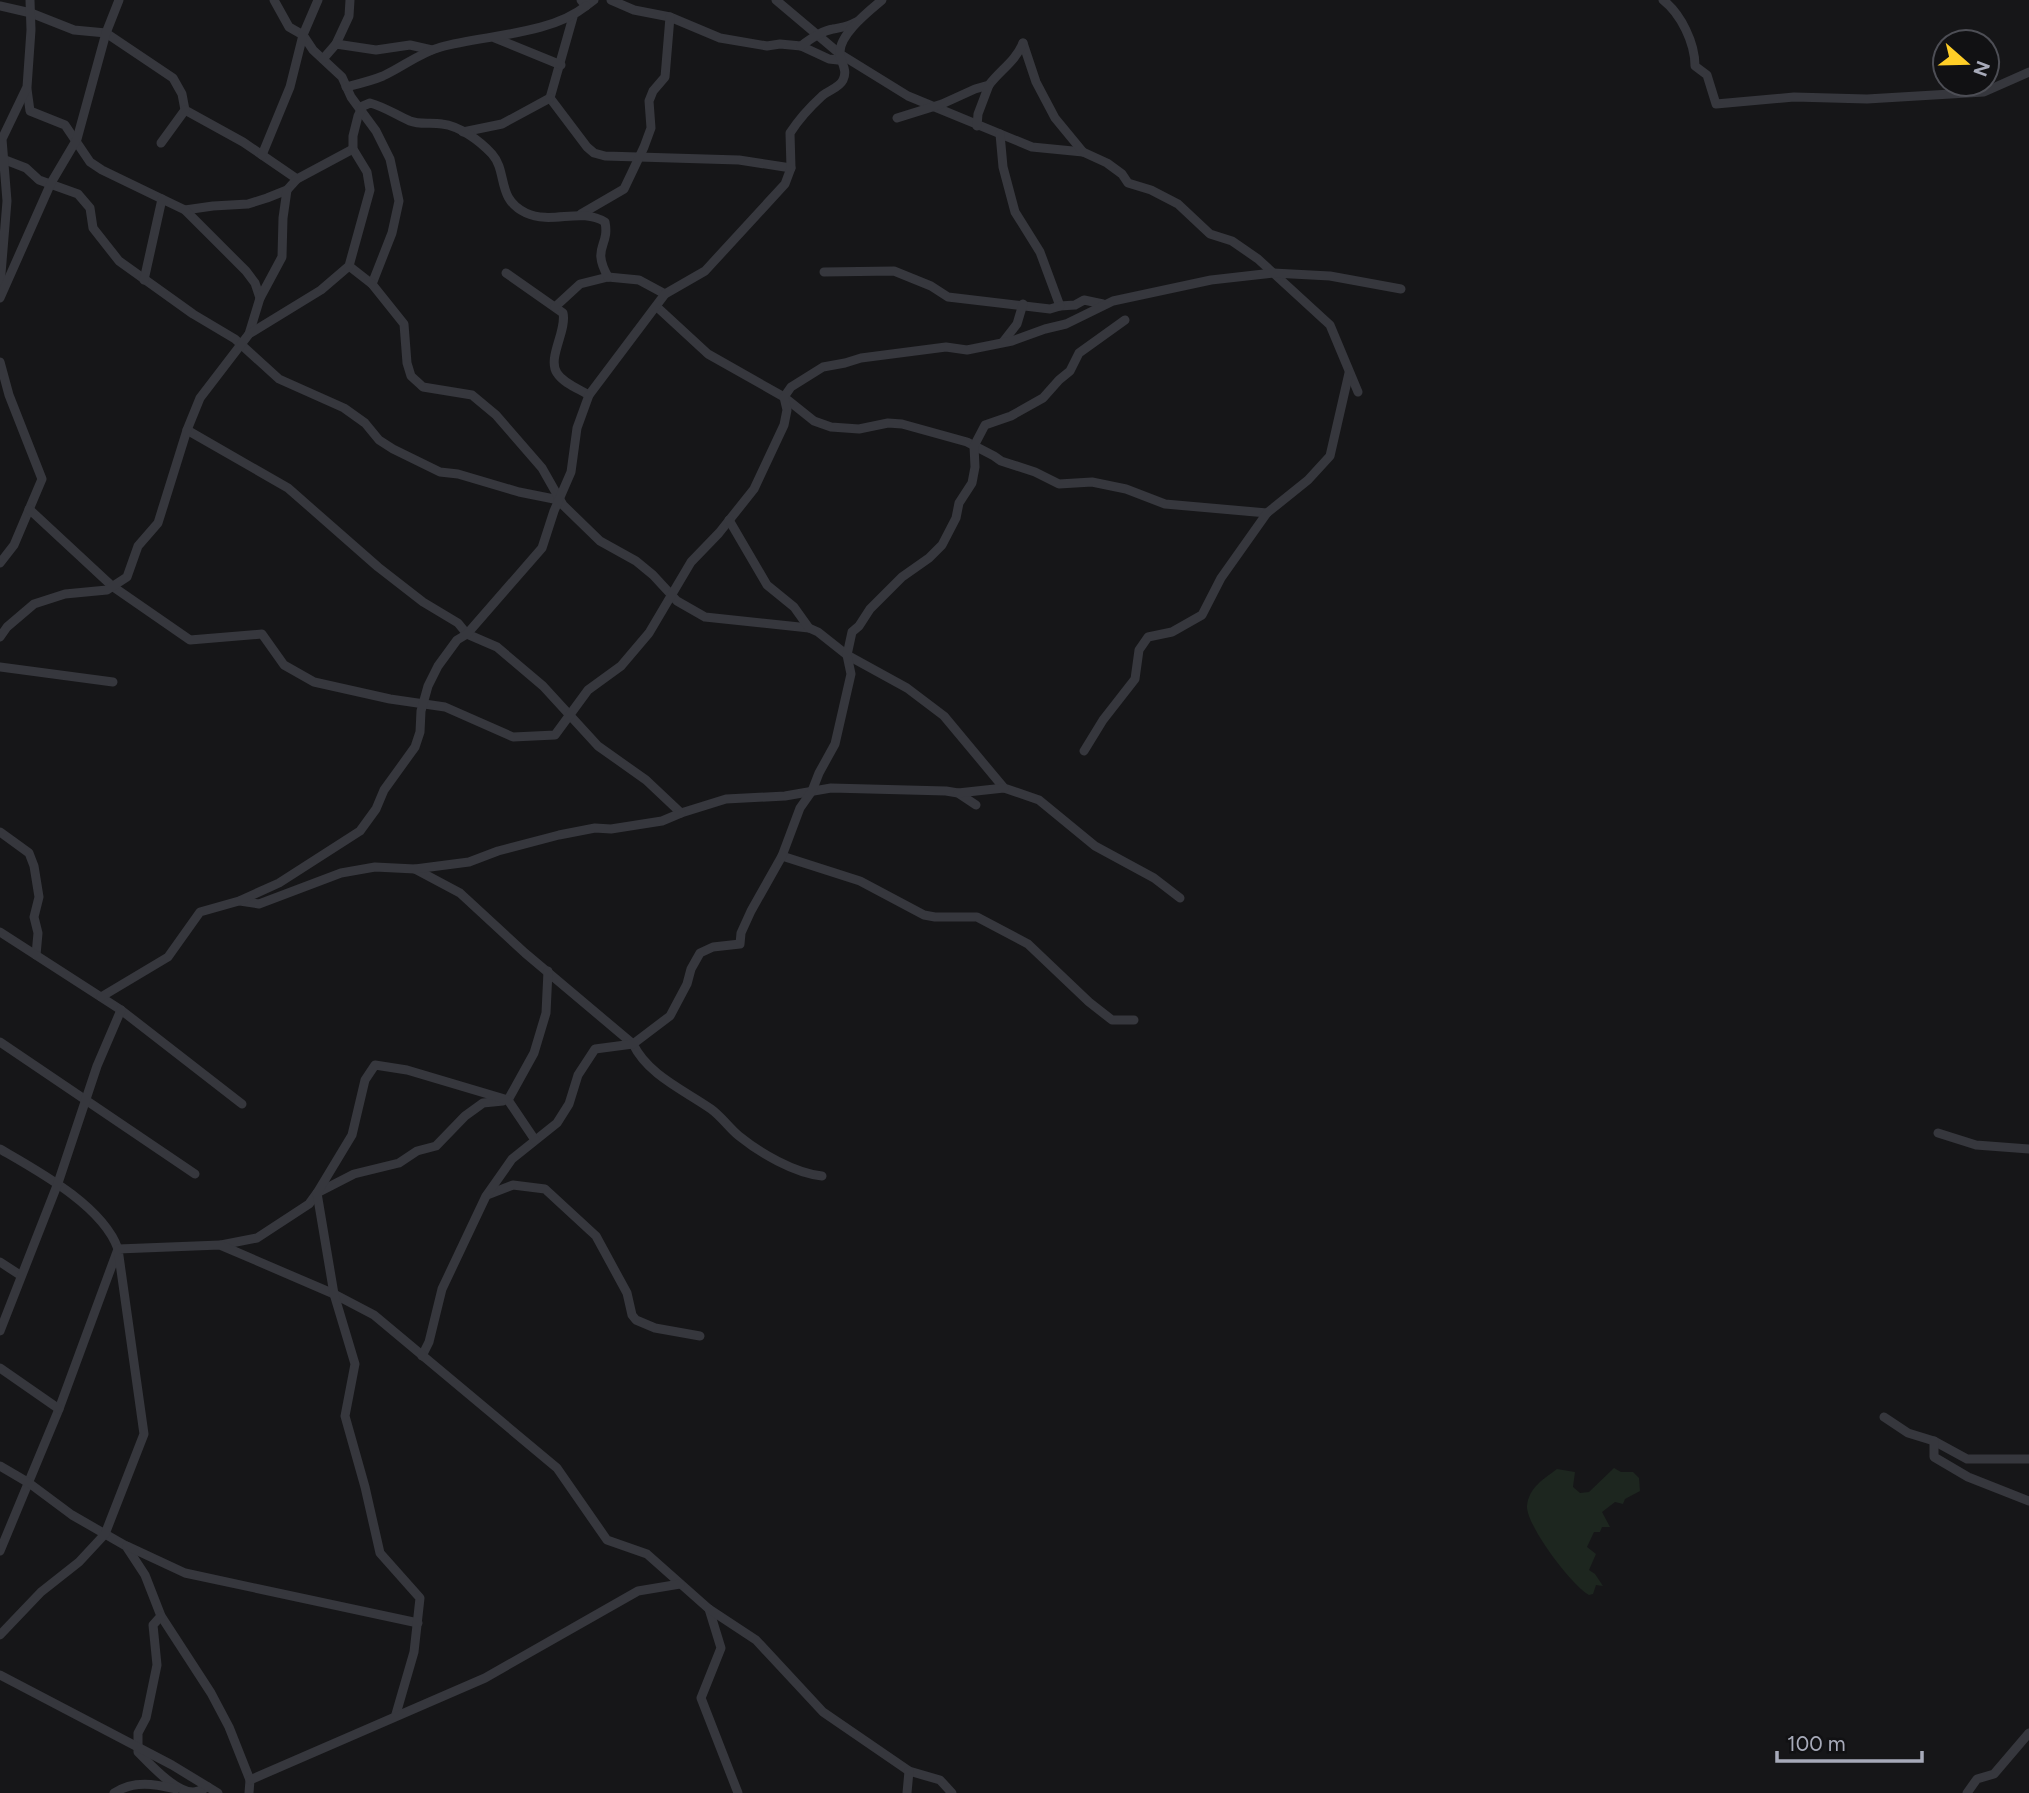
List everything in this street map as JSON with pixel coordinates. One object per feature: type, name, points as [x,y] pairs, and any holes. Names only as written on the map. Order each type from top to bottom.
[{"type":"street","points":[[30,0],[27,87],[30,111],[65,125],[77,139],[90,162],[102,170],[185,210],[246,271],[255,283],[260,298]]},
{"type":"street","points":[[0,298],[51,183],[77,139],[106,33],[119,0]]},
{"type":"street","points":[[274,0],[289,27],[303,36],[313,50],[342,77],[360,111],[384,145],[393,170],[399,201],[392,233],[372,284]]},
{"type":"street","points":[[262,155],[290,87],[303,36],[318,0]]},
{"type":"street","points":[[323,59],[336,44],[349,16],[350,0]]},
{"type":"street","points":[[463,132],[516,119],[550,98],[573,16],[583,3],[594,0]]},
{"type":"street","points":[[611,0],[670,17],[720,38],[767,46],[780,44],[801,47],[838,60],[844,39],[858,21]]},
{"type":"street","points":[[776,0],[840,54],[908,96],[1032,147],[1083,152],[1107,163],[1122,174],[1128,183],[1151,190],[1178,204],[1210,234],[1232,240],[1330,325],[1358,392]]},
{"type":"street","points":[[801,47],[811,37],[830,29],[848,27],[882,0]]},
{"type":"street","points":[[1663,0],[1672,7],[1695,49],[1695,65],[1707,75],[1716,104],[1794,97],[1867,99],[1984,92],[2029,72]]},
{"type":"street","points":[[0,6],[30,13],[74,30],[106,33],[173,78],[182,94],[185,110],[161,143]]},
{"type":"street","points":[[346,88],[382,76],[418,55],[433,50],[573,16]]},
{"type":"street","points":[[0,638],[4,624],[34,604],[65,594],[107,590],[127,577],[138,546],[158,523],[187,430],[200,398],[249,334],[321,290],[349,265],[370,191],[367,172],[353,149],[353,135],[363,106],[370,103],[396,112],[411,122],[442,124],[477,141],[495,158],[504,191],[519,209],[546,218],[581,214],[624,189],[639,156],[651,128],[649,101],[653,91],[665,77],[670,17]]},
{"type":"street","points":[[493,37],[561,65]]},
{"type":"street","points":[[977,125],[978,114],[989,85],[998,72],[1014,61],[1023,43],[1035,82],[1055,118],[1083,152]]},
{"type":"street","points":[[336,44],[376,50],[410,45],[433,50]]},
{"type":"street","points":[[101,997],[167,957],[200,912],[239,901],[285,879],[359,831],[415,747],[428,686],[438,666],[457,640],[467,634],[537,555],[571,472],[577,428],[589,396],[665,295],[705,271],[785,184],[791,168],[790,133],[813,105],[839,86],[845,77],[840,54]]},
{"type":"street","points":[[897,118],[989,85]]},
{"type":"street","points":[[0,286],[7,201],[2,139],[27,87]]},
{"type":"street","points":[[550,98],[594,153],[606,156],[739,160],[791,168]]},
{"type":"street","points":[[185,110],[297,179]]},
{"type":"street","points":[[1000,134],[1003,167],[1015,212],[1040,252],[1060,306]]},
{"type":"street","points":[[249,334],[260,298],[282,257],[283,218],[288,190],[297,179],[353,149]]},
{"type":"street","points":[[2,160],[26,168],[39,180],[78,194],[90,208],[93,228],[120,261],[241,344],[279,379],[344,408],[365,423],[379,440],[428,467],[559,500]]},
{"type":"street","points":[[185,210],[248,204],[288,190]]},
{"type":"street","points":[[144,280],[162,199]]},
{"type":"street","points":[[581,214],[605,222],[606,229],[599,258],[608,277]]},
{"type":"street","points":[[349,265],[372,284],[404,324],[407,363],[411,376],[424,387],[472,395],[496,415],[534,458],[559,500],[600,541],[647,569],[685,607],[710,619],[809,628],[818,632],[847,655],[907,688],[944,716],[1004,788]]},
{"type":"street","points":[[824,272],[894,271],[931,286],[948,297],[967,301],[983,300],[1008,306],[1023,304],[1050,309],[1075,305],[1084,300],[1103,304]]},
{"type":"street","points":[[506,272],[563,313],[564,324],[554,358],[557,373],[589,396]]},
{"type":"street","points":[[29,509],[112,586],[190,640],[262,634],[284,665],[314,682],[452,709],[513,737],[555,735],[588,690],[621,666],[643,640],[691,562],[715,538],[754,489],[787,415],[784,397],[791,387],[822,366],[946,347],[967,350],[1003,343],[1066,324],[1103,304],[1211,280],[1273,273],[1330,276],[1402,289]]},
{"type":"street","points":[[555,307],[580,284],[608,277],[639,280],[665,295]]},
{"type":"street","points":[[1003,343],[1017,324],[1023,304]]},
{"type":"street","points":[[657,307],[708,354],[784,397],[814,421],[831,427],[859,429],[888,423],[902,424],[939,433],[974,446],[1001,461],[1035,472],[1059,484],[1092,482],[1126,489],[1165,504],[1267,513]]},
{"type":"street","points":[[422,1356],[429,1342],[442,1289],[486,1196],[512,1158],[556,1123],[569,1104],[578,1075],[595,1049],[633,1044],[670,1016],[700,953],[713,947],[740,944],[741,933],[751,911],[782,856],[800,808],[813,791],[819,773],[835,744],[851,674],[847,655],[852,632],[870,609],[902,577],[942,545],[956,518],[959,503],[972,483],[975,467],[974,446],[985,425],[1011,416],[1043,398],[1070,371],[1079,353],[1125,320]]},
{"type":"street","points":[[0,362],[9,395],[42,479],[15,545],[0,563]]},
{"type":"street","points":[[1084,751],[1103,720],[1135,679],[1139,650],[1148,636],[1172,632],[1202,615],[1221,578],[1267,513],[1308,480],[1330,456],[1349,373]]},
{"type":"street","points":[[187,430],[288,488],[378,567],[424,603],[458,623],[467,634],[497,647],[543,686],[597,746],[646,780],[681,813]]},
{"type":"street","points":[[729,520],[767,585],[794,607],[809,628]]},
{"type":"street","points":[[0,667],[113,682]]},
{"type":"street","points":[[239,901],[259,904],[341,873],[375,867],[415,869],[469,862],[498,851],[595,828],[611,829],[663,821],[726,799],[785,796],[839,788],[958,793],[1004,788],[1038,800],[1095,846],[1154,878],[1180,898]]},
{"type":"street","points":[[958,793],[976,805]]},
{"type":"street","points":[[0,832],[29,853],[34,866],[39,897],[34,917],[38,933],[36,955]]},
{"type":"street","points":[[782,856],[860,881],[924,915],[977,917],[1028,944],[1112,1020],[1134,1020]]},
{"type":"street","points":[[415,869],[460,893],[633,1044],[639,1056],[659,1075],[714,1112],[740,1137],[795,1170],[821,1176]]},
{"type":"street","points":[[0,932],[121,1010],[242,1104]]},
{"type":"street","points":[[508,1100],[534,1053],[546,1013],[548,971]]},
{"type":"street","points":[[0,1331],[58,1183],[97,1066],[121,1010]]},
{"type":"street","points":[[0,1042],[195,1174]]},
{"type":"street","points":[[118,1249],[220,1245],[257,1238],[309,1204],[352,1135],[365,1080],[375,1065],[407,1070],[508,1100],[535,1140]]},
{"type":"street","points":[[317,1193],[354,1174],[399,1163],[417,1151],[436,1146],[465,1116],[483,1103],[508,1100]]},
{"type":"street","points":[[1938,1133],[1976,1145],[2029,1149]]},
{"type":"street","points":[[0,1149],[58,1183],[113,1235],[118,1249],[144,1434],[105,1534],[79,1562],[41,1592],[0,1635]]},
{"type":"street","points":[[486,1196],[513,1185],[545,1189],[596,1236],[627,1293],[632,1315],[636,1320],[655,1328],[700,1336]]},
{"type":"street","points":[[317,1193],[334,1294],[355,1364],[345,1416],[380,1553],[421,1598],[414,1652],[397,1714]]},
{"type":"street","points":[[220,1245],[334,1294],[374,1315],[557,1468],[607,1540],[647,1554],[709,1609],[755,1640],[823,1712],[909,1771],[940,1780],[951,1793]]},
{"type":"street","points":[[0,1551],[60,1409],[118,1249]]},
{"type":"street","points":[[0,1262],[20,1276]]},
{"type":"street","points":[[0,1368],[60,1409]]},
{"type":"street","points":[[1884,1417],[1908,1433],[1934,1441],[1967,1459],[2029,1459]]},
{"type":"street","points":[[1934,1441],[1934,1457],[1968,1477],[2029,1501]]},
{"type":"street","points":[[0,1466],[29,1483],[72,1515],[126,1546],[185,1573],[418,1623]]},
{"type":"street","points":[[126,1546],[145,1575],[161,1616],[211,1693],[229,1727],[250,1780],[249,1793]]},
{"type":"street","points":[[250,1780],[485,1678],[638,1591],[680,1584]]},
{"type":"street","points":[[709,1609],[722,1648],[701,1699],[738,1793]]},
{"type":"street","points":[[161,1616],[153,1625],[157,1665],[151,1700],[138,1733],[137,1746],[138,1752],[156,1770],[185,1791]]},
{"type":"street","points":[[0,1675],[137,1746],[218,1793]]},
{"type":"street","points":[[1966,1793],[1977,1779],[1994,1774],[2029,1733]]},
{"type":"street","points":[[907,1793],[909,1771]]},
{"type":"street","points":[[114,1793],[134,1783],[160,1785],[196,1793],[208,1787]]},
{"type":"shaded area","points":[[1614,1468],[1621,1472],[1633,1472],[1639,1478],[1640,1491],[1625,1499],[1623,1504],[1615,1502],[1602,1512],[1610,1527],[1602,1527],[1600,1532],[1594,1532],[1587,1547],[1596,1554],[1589,1570],[1603,1586],[1596,1585],[1593,1594],[1589,1595],[1572,1580],[1542,1540],[1529,1515],[1528,1499],[1542,1480],[1557,1469],[1575,1472],[1573,1487],[1580,1493],[1589,1492]]}]
